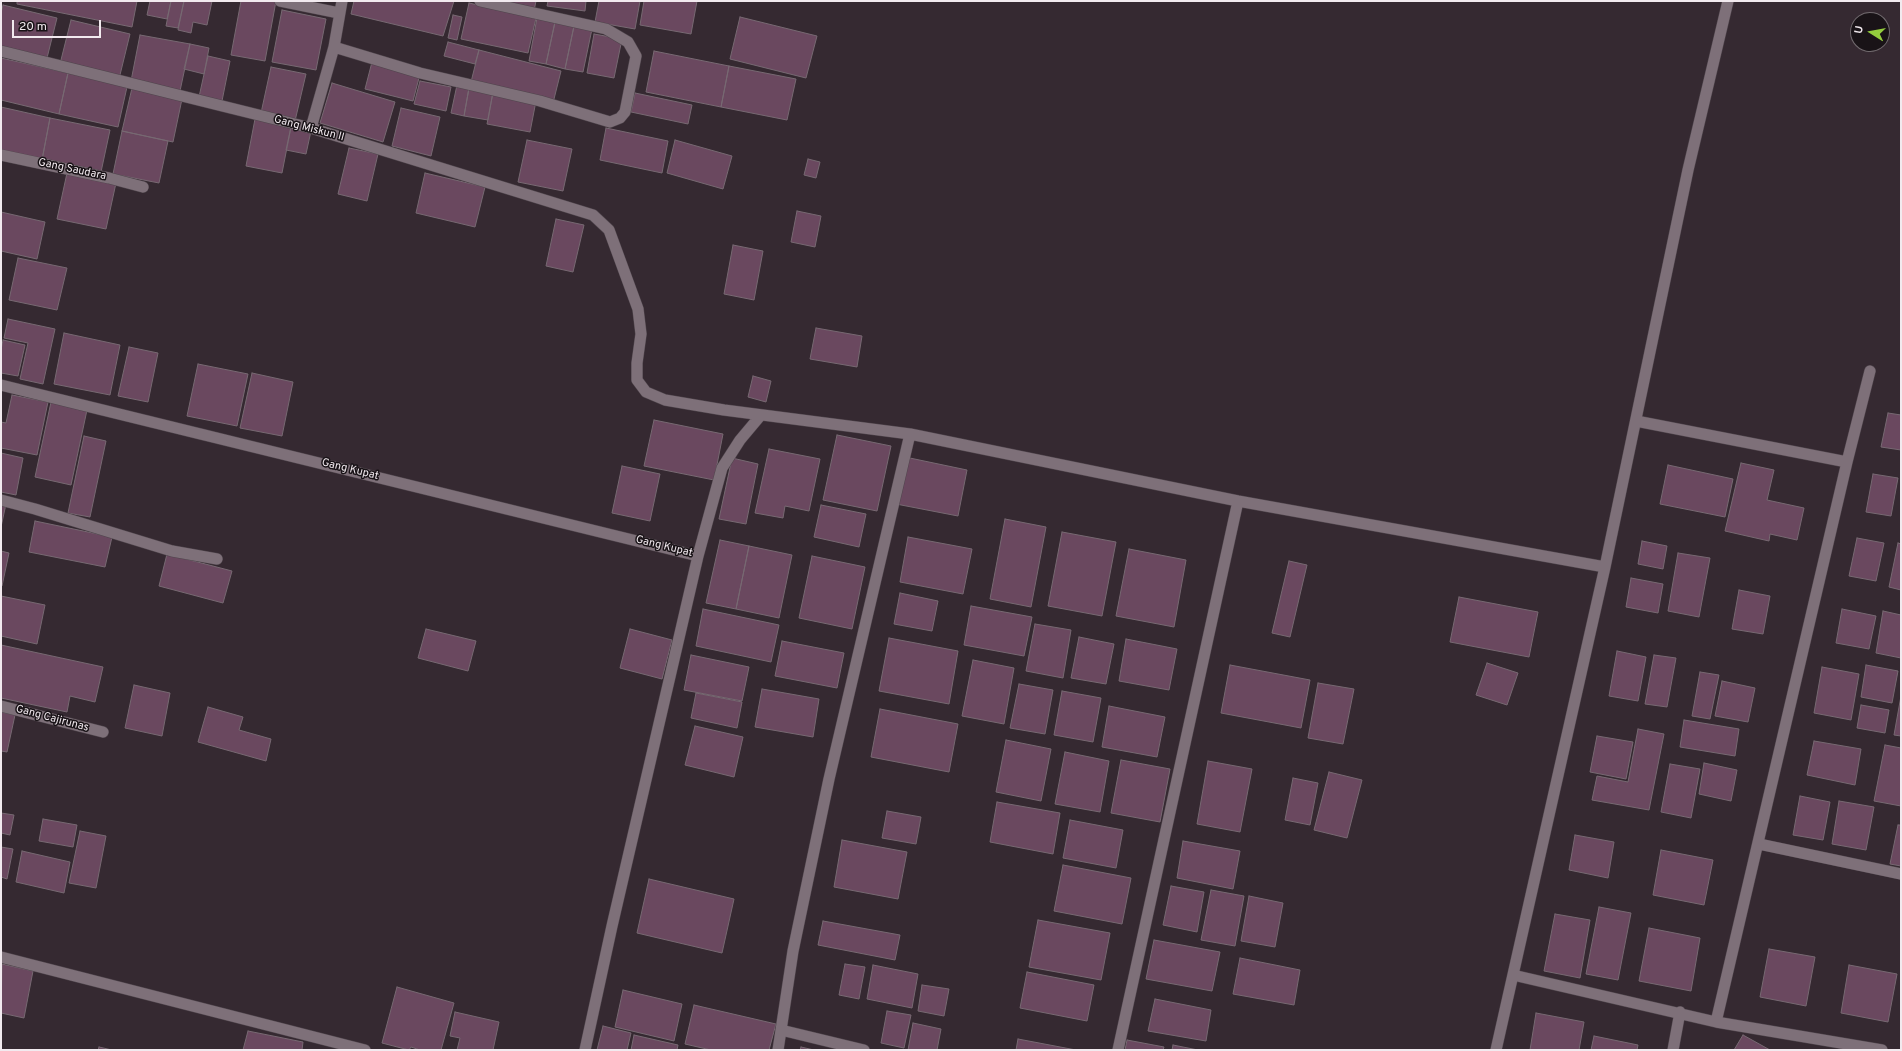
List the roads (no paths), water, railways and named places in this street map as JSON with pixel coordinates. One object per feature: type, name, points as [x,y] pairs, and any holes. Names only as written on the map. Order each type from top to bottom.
[{"type":"street","points":[[280,1],[340,13]]},
{"type":"street","points":[[311,128],[334,47],[342,1]]},
{"type":"street","points":[[334,47],[420,73],[540,101],[610,122],[620,118],[625,112],[636,56],[628,42],[606,29],[480,1]]},
{"type":"street","points":[[1496,1050],[1605,567],[1688,170],[1728,1]]},
{"type":"street","name":"Gang Miskun II","points":[[1,52],[311,128],[592,215],[609,230],[638,309],[641,334],[637,363],[637,380],[646,392],[666,400],[761,415]]},
{"type":"street","name":"Gang Saudara","points":[[1,155],[109,178],[143,187]]},
{"type":"street","points":[[1716,1022],[1759,844],[1847,462],[1870,371]]},
{"type":"street","name":"Gang Kupat","points":[[1,385],[698,556]]},
{"type":"street","points":[[585,1050],[612,926],[698,556],[722,468],[740,440],[761,415],[910,434],[1238,501],[1605,567]]},
{"type":"street","points":[[1636,421],[1847,462]]},
{"type":"street","points":[[778,1050],[793,951],[829,779],[910,434]]},
{"type":"street","points":[[1,500],[172,551],[217,559]]},
{"type":"street","points":[[1118,1050],[1238,501]]},
{"type":"street","name":"Gang Cajirunas","points":[[1,706],[103,732]]},
{"type":"street","points":[[1759,844],[1901,874]]},
{"type":"street","points":[[1,957],[365,1050]]},
{"type":"street","points":[[1513,975],[1680,1012],[1716,1022],[1882,1050]]},
{"type":"street","points":[[1672,1050],[1680,1012]]},
{"type":"street","points":[[781,1030],[864,1050]]}]
